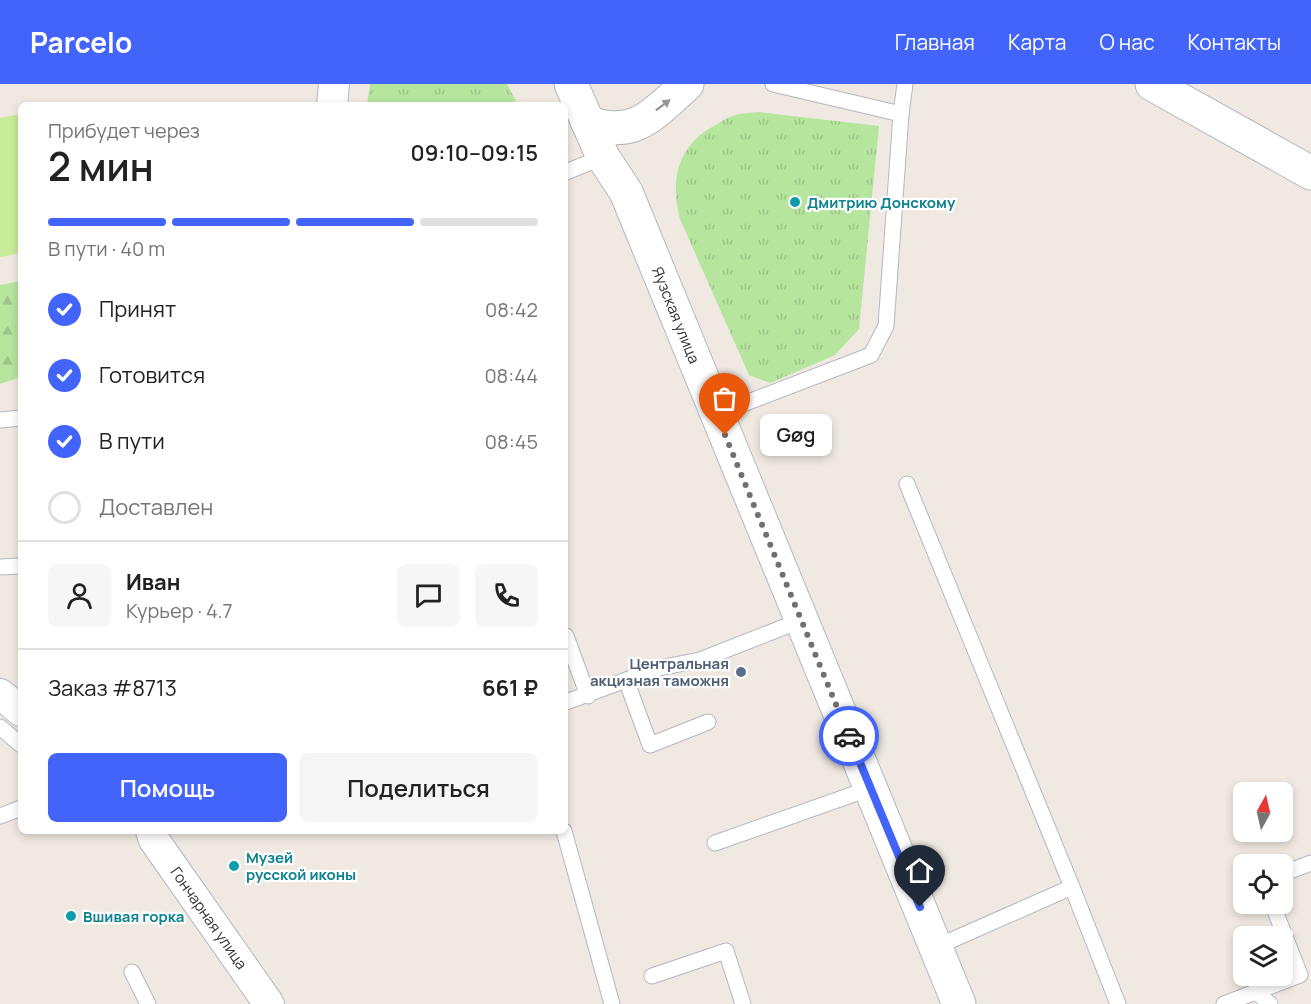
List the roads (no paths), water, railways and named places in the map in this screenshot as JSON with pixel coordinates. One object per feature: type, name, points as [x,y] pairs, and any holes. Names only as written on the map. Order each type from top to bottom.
[{"type":"main road","name":"Яузская улица","points":[[571,84],[603,157],[626,192],[959,1004]]},
{"type":"main road","points":[[587,121],[603,128],[638,123],[670,100],[687,84]]},
{"type":"main road","points":[[1152,84],[1311,173]]},
{"type":"main road","name":"Яузская улица","points":[[626,192],[623,169],[624,148],[628,135],[638,123]]},
{"type":"street","points":[[332,102],[334,84]]},
{"type":"street","name":"Гончарная улица","points":[[152,834],[269,1004]]},
{"type":"lane","points":[[773,84],[901,114]]},
{"type":"lane","points":[[717,414],[871,355],[886,326],[904,84]]},
{"type":"lane","points":[[568,171],[603,157]]},
{"type":"lane","points":[[0,420],[18,418]]},
{"type":"lane","points":[[907,484],[1118,1004]]},
{"type":"lane","points":[[0,567],[18,566]]},
{"type":"lane","points":[[568,701],[659,668],[700,660],[802,620]]},
{"type":"lane","points":[[568,641],[588,696]]},
{"type":"lane","points":[[626,680],[650,744],[708,722]]},
{"type":"lane","points":[[12,708],[18,733]]},
{"type":"lane","points":[[715,843],[871,788]]},
{"type":"lane","points":[[0,816],[18,809]]},
{"type":"lane","points":[[565,834],[612,1004]]},
{"type":"lane","points":[[1293,870],[1311,863]]},
{"type":"lane","points":[[936,947],[1072,887]]},
{"type":"lane","points":[[1224,1004],[1300,975],[1276,914]]},
{"type":"lane","points":[[652,976],[726,951],[743,1004]]},
{"type":"lane","points":[[132,972],[148,1004]]},
{"type":"lane","points":[[1256,992],[1270,1004]]},
{"type":"place","name":"Дмитрию Донскому","points":[[795,202]]},
{"type":"place","name":"Gøg","points":[[725,435]]},
{"type":"place","name":"Центральная акцизная таможня","points":[[741,672]]},
{"type":"place","name":"Музей русской иконы","points":[[234,866]]},
{"type":"place","name":"Вшивая горка","points":[[71,916]]}]
